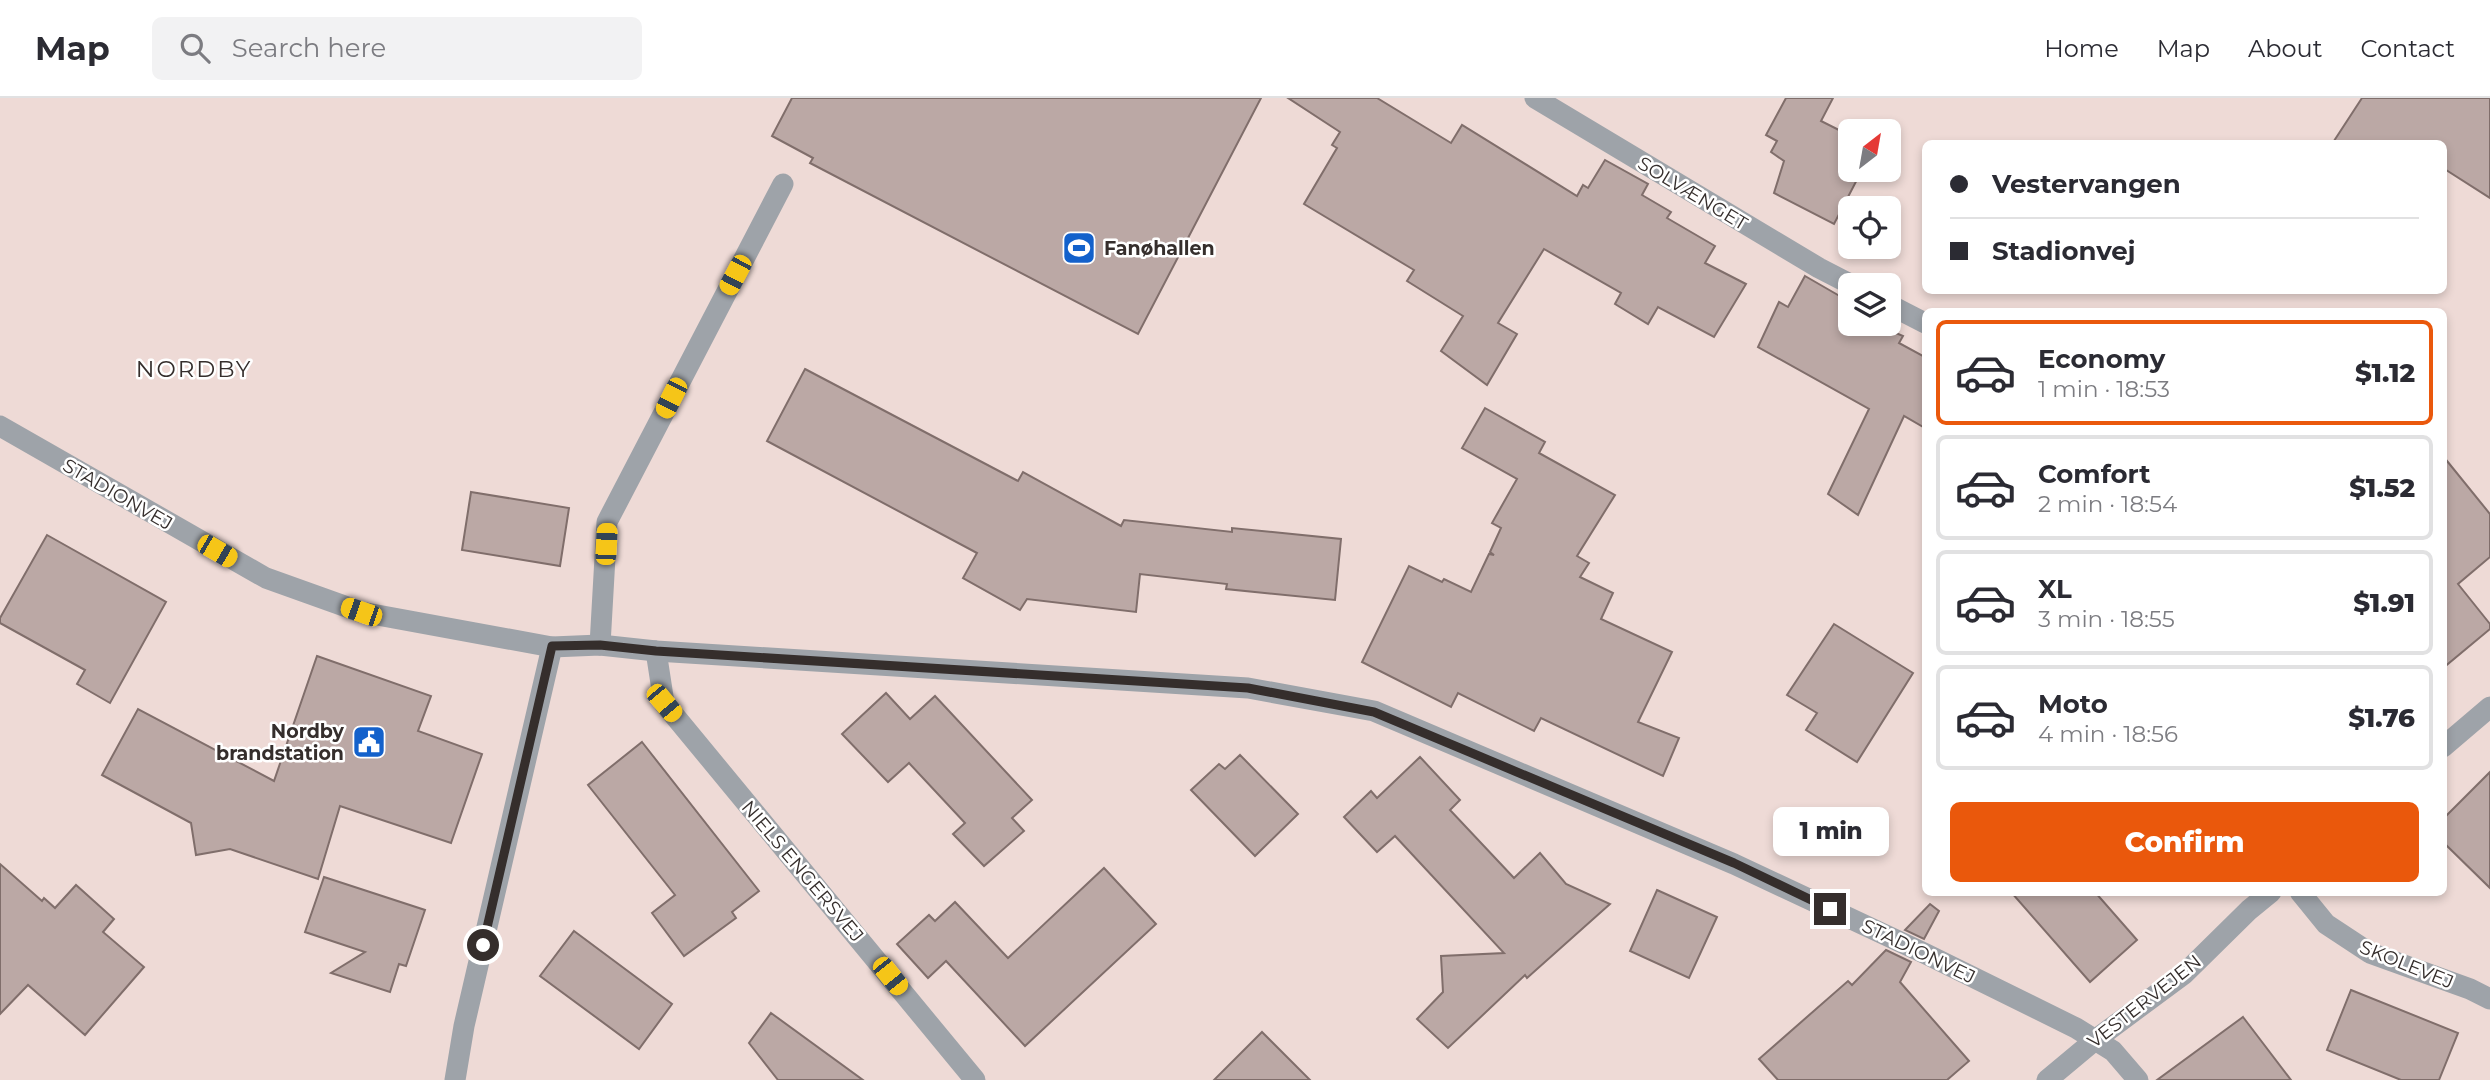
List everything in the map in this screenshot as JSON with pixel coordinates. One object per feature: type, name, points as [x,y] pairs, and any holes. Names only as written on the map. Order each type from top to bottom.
[{"type":"street","name":"SOLVÆNGET","points":[[1535,98],[1838,278]]},
{"type":"street","points":[[600,645],[607,522],[783,184]]},
{"type":"street","points":[[1901,311],[1922,321]]},
{"type":"street","name":"STADIONVEJ","points":[[0,426],[265,578],[361,612],[552,646],[600,645],[656,651],[1248,688],[1374,712],[1734,863],[1939,960],[2095,1040],[2113,1051],[2138,1080]]},
{"type":"street","points":[[455,1080],[464,1026],[552,646]]},
{"type":"street","name":"NIELS ENGERSVEJ","points":[[656,651],[664,703],[975,1080]]},
{"type":"street","points":[[2447,744],[2490,707]]},
{"type":"street","name":"SKOLEVEJ","points":[[2304,896],[2326,924],[2370,953],[2470,989],[2490,999]]},
{"type":"street","name":"VESTERVEJEN","points":[[2047,1080],[2095,1040],[2184,974],[2244,901]]},
{"type":"building","name":"Fanøhallen","points":[[792,98],[1261,98],[1138,334],[810,163],[813,158],[772,136]]},
{"type":"building","points":[[1288,98],[1377,98],[1451,143],[1462,125],[1577,196],[1583,185],[1588,188],[1605,160],[1648,184],[1642,195],[1671,212],[1667,218],[1715,246],[1705,263],[1746,284],[1714,337],[1658,307],[1648,324],[1615,304],[1621,293],[1544,249],[1498,323],[1517,334],[1487,385],[1441,351],[1463,316],[1407,281],[1414,270],[1304,204],[1337,148],[1332,145],[1340,132]]},
{"type":"building","points":[[1786,98],[1833,98],[1821,121],[1838,130],[1838,182],[1856,182],[1849,196],[1838,196],[1838,216],[1834,224],[1774,193],[1784,161],[1771,152],[1777,141],[1766,135]]},
{"type":"building","points":[[2362,98],[2490,98],[2490,198],[2447,171],[2447,140],[2335,140]]},
{"type":"building","points":[[1805,276],[1838,295],[1838,336],[1901,335],[1903,336],[1899,343],[1922,355],[1922,426],[1904,416],[1858,515],[1828,494],[1869,409],[1758,347],[1779,302],[1788,307]]},
{"type":"building","points":[[805,369],[1018,481],[1023,472],[1121,526],[1124,520],[1232,532],[1232,528],[1341,539],[1335,600],[1226,589],[1227,584],[1140,574],[1136,612],[1027,599],[1020,610],[963,578],[977,553],[767,441]]},
{"type":"building","points":[[1485,408],[1545,442],[1539,453],[1615,495],[1577,556],[1589,563],[1580,577],[1613,593],[1601,619],[1672,652],[1638,722],[1679,738],[1663,776],[1541,718],[1534,731],[1458,693],[1451,707],[1362,662],[1409,566],[1471,592],[1489,554],[1494,555],[1490,552],[1501,528],[1492,523],[1517,479],[1462,448]]},
{"type":"building","points":[[2447,461],[2490,514],[2490,557],[2458,584],[2490,624],[2490,629],[2447,665]]},
{"type":"building","points":[[471,492],[569,508],[560,566],[462,550]]},
{"type":"building","points":[[47,535],[166,602],[110,703],[77,684],[85,670],[0,623],[0,618]]},
{"type":"building","points":[[1834,624],[1913,673],[1857,762],[1806,730],[1817,713],[1787,695]]},
{"type":"building","points":[[317,656],[431,696],[418,731],[482,754],[451,843],[340,806],[318,879],[230,849],[196,855],[191,823],[102,775],[138,709],[274,781]]},
{"type":"building","points":[[886,693],[910,719],[935,696],[1032,800],[1012,818],[1024,831],[984,866],[953,834],[965,823],[909,763],[888,782],[842,734]]},
{"type":"building","points":[[642,742],[759,891],[732,912],[736,918],[684,956],[652,913],[675,895],[588,785]]},
{"type":"building","points":[[1240,755],[1298,814],[1255,856],[1191,790],[1219,764],[1225,769]]},
{"type":"building","points":[[1420,757],[1460,800],[1450,810],[1514,878],[1540,853],[1566,884],[1610,904],[1527,978],[1525,975],[1448,1048],[1417,1019],[1443,992],[1441,956],[1504,953],[1395,836],[1377,852],[1344,817],[1371,791],[1377,798]]},
{"type":"building","points":[[2490,772],[2490,888],[2447,846],[2447,815]]},
{"type":"building","points":[[0,864],[42,901],[44,898],[55,908],[76,885],[114,919],[103,932],[144,967],[85,1035],[28,985],[0,1014]]},
{"type":"building","points":[[1104,868],[1156,924],[1025,1046],[946,961],[928,978],[897,944],[929,915],[935,921],[955,902],[1008,958]]},
{"type":"building","points":[[324,877],[425,910],[406,966],[399,964],[390,992],[331,973],[365,952],[305,932]]},
{"type":"building","points":[[1657,890],[1717,917],[1689,978],[1630,951]]},
{"type":"building","points":[[2015,896],[2098,896],[2137,940],[2090,982]]},
{"type":"building","points":[[1930,904],[1939,911],[1924,939],[1905,930]]},
{"type":"building","points":[[574,931],[672,1004],[639,1049],[540,976]]},
{"type":"building","points":[[1886,950],[1911,962],[1900,982],[1969,1061],[1947,1080],[1778,1080],[1759,1059],[1848,981],[1852,985]]},
{"type":"building","points":[[2351,990],[2458,1033],[2439,1080],[2401,1080],[2327,1050]]},
{"type":"building","points":[[771,1013],[863,1080],[778,1080],[749,1043]]},
{"type":"building","points":[[2243,1017],[2291,1080],[2157,1080]]},
{"type":"building","points":[[1262,1032],[1310,1080],[1214,1080]]},
{"type":"place","name":"Fanøhallen","points":[[1079,248]]},
{"type":"place","name":"Nordby brandstation","points":[[369,742]]},
{"type":"district","name":"NORDBY","points":[[194,369]]},
{"type":"route","points":[[483,945],[552,646],[600,645],[656,651],[1248,688],[1374,712],[1734,863],[1830,909]]}]
